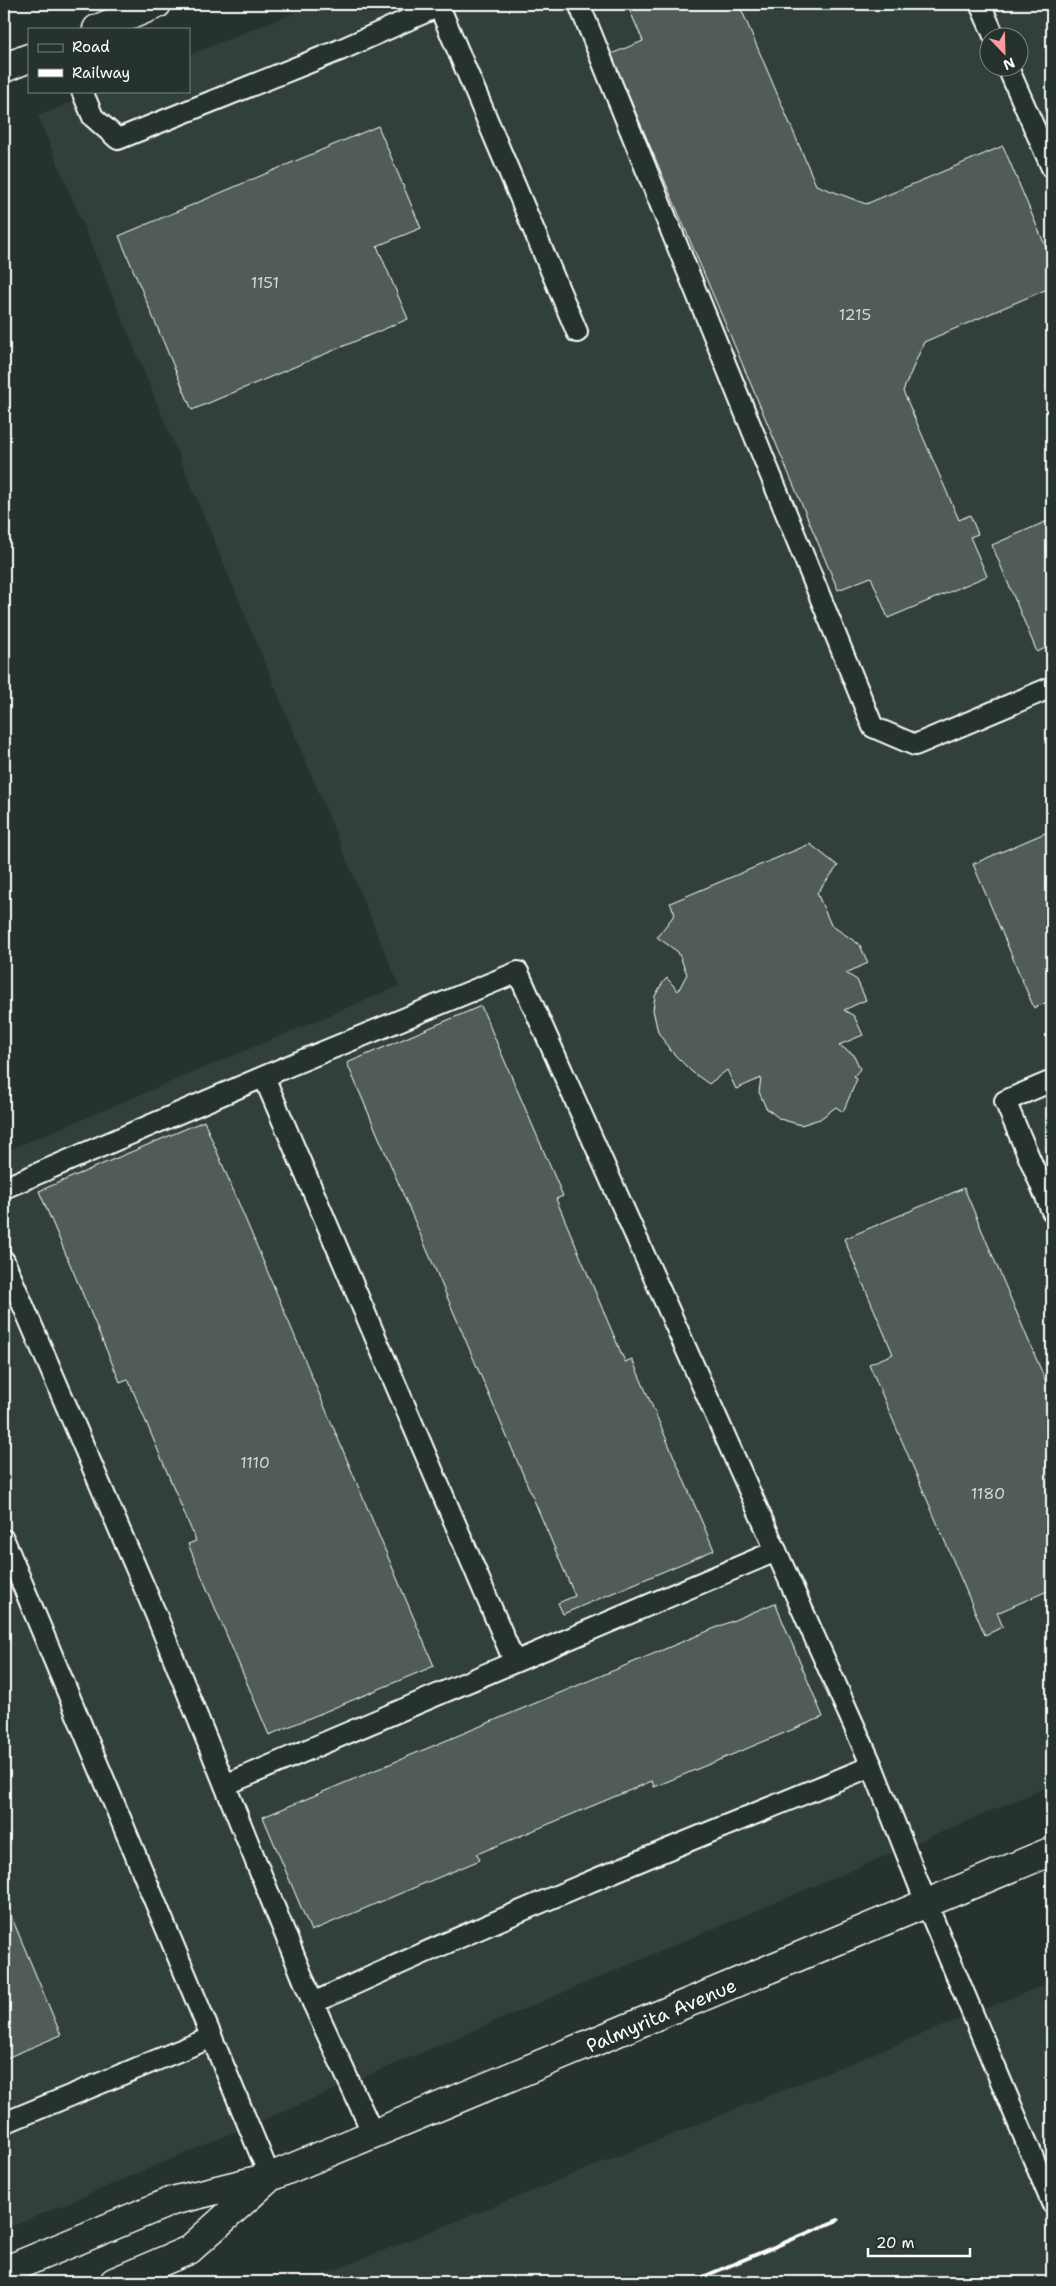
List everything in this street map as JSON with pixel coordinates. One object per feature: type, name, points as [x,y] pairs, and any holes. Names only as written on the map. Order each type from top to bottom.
[{"type":"street","points":[[99,28],[157,4]]},
{"type":"street","points":[[4,68],[28,58]]},
{"type":"street","name":"Palmyrita Avenue","points":[[4,2271],[172,2201],[270,2177],[374,2136],[1052,1851]]},
{"type":"street","name":"Palmyrita Avenue","points":[[114,2282],[189,2250],[270,2177]]},
{"type":"lane","points":[[579,4],[873,727],[915,745],[1052,687]]},
{"type":"lane","points":[[980,4],[991,28]]},
{"type":"lane","points":[[82,92],[93,117],[118,139],[340,50],[438,5],[577,332]]},
{"type":"lane","points":[[1012,78],[1052,168]]},
{"type":"lane","points":[[4,1188],[264,1077],[518,972],[872,1766],[927,1905],[1052,2202]]},
{"type":"lane","points":[[264,1077],[514,1661]]},
{"type":"lane","points":[[1052,1081],[1005,1101],[1052,1211]]},
{"type":"lane","points":[[4,1261],[157,1616],[313,2003],[374,2136]]},
{"type":"lane","points":[[4,1540],[210,2038],[270,2177]]},
{"type":"lane","points":[[225,1785],[776,1551]]},
{"type":"lane","points":[[313,2003],[686,1842],[872,1766]]},
{"type":"lane","points":[[4,2123],[210,2038]]},
{"type":"shaded area","points":[[316,4],[1052,4],[1052,1785],[4,2230],[4,1152],[399,986],[38,116],[97,92],[190,92],[190,55]]},
{"type":"shaded area","points":[[1052,1982],[1052,2282],[305,2282]]},
{"type":"building","points":[[627,4],[739,4],[816,185],[866,204],[1003,146],[1052,262],[1052,287],[924,342],[903,391],[959,520],[970,515],[978,534],[970,537],[987,576],[888,618],[871,577],[838,590],[611,54],[643,41]]},
{"type":"building","points":[[378,126],[421,228],[377,246],[408,319],[192,410],[119,236]]},
{"type":"building","points":[[1052,519],[1052,645],[1037,652],[992,545]]},
{"type":"building","points":[[1052,830],[1052,1000],[1034,1008],[973,864]]},
{"type":"building","points":[[810,844],[838,866],[817,893],[831,925],[860,945],[868,963],[846,973],[857,980],[866,1000],[844,1010],[854,1016],[863,1035],[839,1045],[854,1055],[860,1069],[854,1076],[857,1079],[843,1112],[836,1107],[820,1119],[801,1125],[780,1119],[766,1108],[759,1092],[761,1078],[736,1089],[727,1070],[709,1084],[692,1072],[670,1050],[658,1032],[653,1010],[655,996],[663,982],[667,978],[678,991],[687,974],[678,952],[657,937],[675,914],[670,903]]},
{"type":"building","points":[[481,1006],[563,1196],[556,1199],[625,1362],[632,1359],[714,1550],[563,1614],[558,1603],[575,1596],[347,1063]]},
{"type":"building","points":[[204,1121],[434,1666],[269,1735],[188,1544],[196,1541],[128,1379],[120,1382],[39,1191]]},
{"type":"building","points":[[964,1188],[1052,1396],[1052,1589],[997,1613],[1003,1627],[985,1635],[869,1364],[893,1354],[844,1239]]},
{"type":"building","points":[[775,1603],[823,1717],[654,1787],[652,1781],[477,1854],[480,1860],[311,1931],[263,1817]]},
{"type":"building","points":[[4,1899],[61,2035],[4,2059]]},
{"type":"railway","points":[[691,2282],[838,2220]]}]
